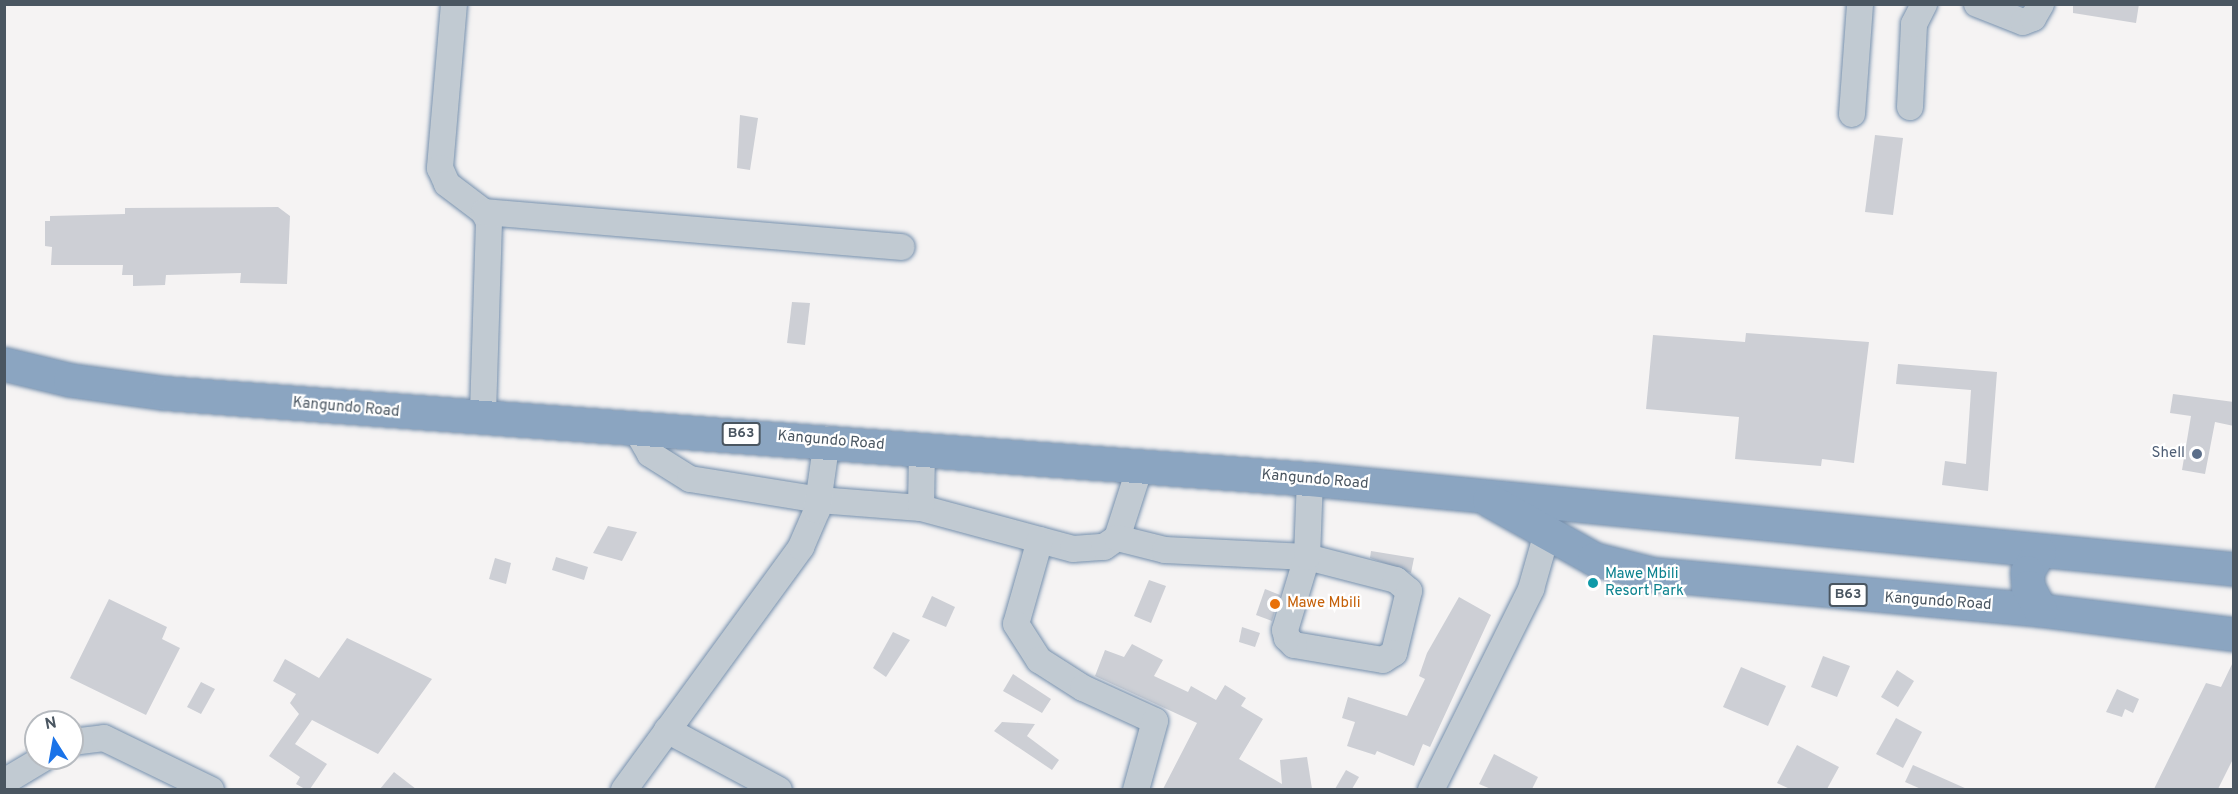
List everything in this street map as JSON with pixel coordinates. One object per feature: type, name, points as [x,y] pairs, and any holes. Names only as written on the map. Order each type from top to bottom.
[{"type":"highway","name":"Kangundo Road","points":[[4,364],[70,380],[165,393],[827,440],[1310,479],[2039,552],[2234,569]]},
{"type":"highway","name":"Kangundo Road","points":[[1480,495],[1594,559],[1653,574],[2040,610],[2234,634]]},
{"type":"highway","points":[[2039,552],[2027,572],[2028,587],[2040,610]]},
{"type":"street","points":[[454,4],[440,168],[447,184],[484,212],[902,247]]},
{"type":"street","points":[[1852,114],[1860,4]]},
{"type":"street","points":[[1910,107],[1914,24],[1924,4]]},
{"type":"street","points":[[1977,4],[2023,22],[2033,18],[2041,4]]},
{"type":"street","points":[[483,416],[489,231],[484,212]]},
{"type":"street","points":[[634,426],[650,454],[690,479],[819,500],[921,508],[1073,549],[1104,547],[1117,538],[1140,467]]},
{"type":"street","points":[[624,789],[801,547],[819,500],[827,440]]},
{"type":"street","points":[[921,508],[922,448]]},
{"type":"street","points":[[1117,538],[1165,550],[1307,557],[1404,585],[1409,591],[1394,653],[1383,660],[1294,645],[1287,638],[1285,630],[1307,557],[1310,479]]},
{"type":"street","points":[[1431,789],[1531,589],[1547,533]]},
{"type":"street","points":[[1040,540],[1016,624],[1039,660],[1083,688],[1155,721],[1136,789]]},
{"type":"street","points":[[667,730],[779,789]]},
{"type":"street","points":[[84,740],[104,738],[211,789]]},
{"type":"street","points":[[13,783],[29,770]]},
{"type":"building","points":[[2073,4],[2139,4],[2136,23],[2073,13]]},
{"type":"building","points":[[740,115],[758,118],[750,170],[737,168]]},
{"type":"building","points":[[1875,135],[1903,138],[1893,215],[1865,212]]},
{"type":"building","points":[[278,207],[290,216],[287,284],[240,283],[241,273],[166,275],[165,285],[133,286],[133,275],[122,275],[123,265],[51,265],[52,247],[45,246],[45,221],[50,221],[50,216],[125,214],[125,208]]},
{"type":"building","points":[[792,302],[810,303],[805,345],[787,343]]},
{"type":"building","points":[[1746,333],[1869,342],[1854,463],[1822,459],[1821,466],[1735,459],[1739,417],[1646,409],[1653,335],[1745,342]]},
{"type":"building","points":[[1898,364],[1997,372],[1988,491],[1942,485],[1945,461],[1966,464],[1971,390],[1896,384]]},
{"type":"building","points":[[2173,394],[2234,402],[2234,426],[2215,422],[2205,474],[2182,470],[2191,416],[2170,413]]},
{"type":"building","points":[[608,526],[637,532],[622,561],[593,553]]},
{"type":"building","points":[[1371,551],[1414,558],[1411,573],[1370,558]]},
{"type":"building","points":[[556,557],[588,567],[584,580],[552,570]]},
{"type":"building","points":[[495,558],[511,563],[506,584],[489,579]]},
{"type":"building","points":[[1149,580],[1166,586],[1151,623],[1134,616]]},
{"type":"building","points":[[1265,589],[1280,595],[1272,621],[1256,615]]},
{"type":"building","points":[[932,596],[955,607],[946,627],[922,617]]},
{"type":"building","points":[[1459,597],[1491,615],[1430,747],[1423,744],[1414,766],[1377,751],[1375,755],[1347,746],[1355,722],[1342,718],[1348,697],[1407,716],[1425,679],[1419,676],[1427,653]]},
{"type":"building","points":[[109,599],[167,627],[162,639],[180,648],[146,715],[70,678]]},
{"type":"building","points":[[1242,627],[1260,633],[1255,647],[1239,642]]},
{"type":"building","points":[[893,632],[910,640],[886,677],[873,668]]},
{"type":"building","points":[[347,638],[432,679],[378,754],[312,720],[295,744],[327,764],[310,789],[305,789],[296,784],[300,777],[269,756],[299,714],[290,703],[296,694],[273,681],[285,659],[319,678]]},
{"type":"building","points":[[1132,644],[1163,660],[1154,676],[1188,692],[1191,686],[1216,700],[1225,685],[1246,698],[1241,706],[1263,719],[1239,759],[1282,784],[1280,760],[1307,757],[1312,789],[1163,789],[1197,723],[1095,676],[1105,650],[1124,657]]},
{"type":"building","points":[[1823,656],[1850,666],[1837,697],[1811,687]]},
{"type":"building","points":[[2234,660],[2234,757],[2218,789],[2154,789],[2206,683],[2221,687]]},
{"type":"building","points":[[1741,667],[1786,686],[1768,726],[1723,707]]},
{"type":"building","points":[[1897,670],[1914,681],[1898,707],[1881,697]]},
{"type":"building","points":[[1013,674],[1051,699],[1042,713],[1003,691]]},
{"type":"building","points":[[201,682],[215,689],[201,714],[187,707]]},
{"type":"building","points":[[2117,689],[2139,699],[2133,713],[2125,709],[2122,717],[2106,712]]},
{"type":"building","points":[[1896,718],[1922,732],[1903,768],[1876,754]]},
{"type":"building","points":[[1002,722],[1035,724],[1027,736],[1059,760],[1052,770],[994,731]]},
{"type":"building","points":[[1797,745],[1839,767],[1827,789],[1790,789],[1777,783]]},
{"type":"building","points":[[1494,754],[1538,777],[1532,789],[1491,789],[1479,784]]},
{"type":"building","points":[[1913,765],[1967,789],[1921,789],[1905,782]]},
{"type":"building","points":[[1346,770],[1359,777],[1352,789],[1335,789]]},
{"type":"building","points":[[394,772],[416,789],[380,789]]},
{"type":"place","name":"Shell","points":[[2197,454]]},
{"type":"place","name":"Mawe Mbili Resort Park","points":[[1593,583]]},
{"type":"place","name":"Mawe Mbili","points":[[1275,604]]}]
